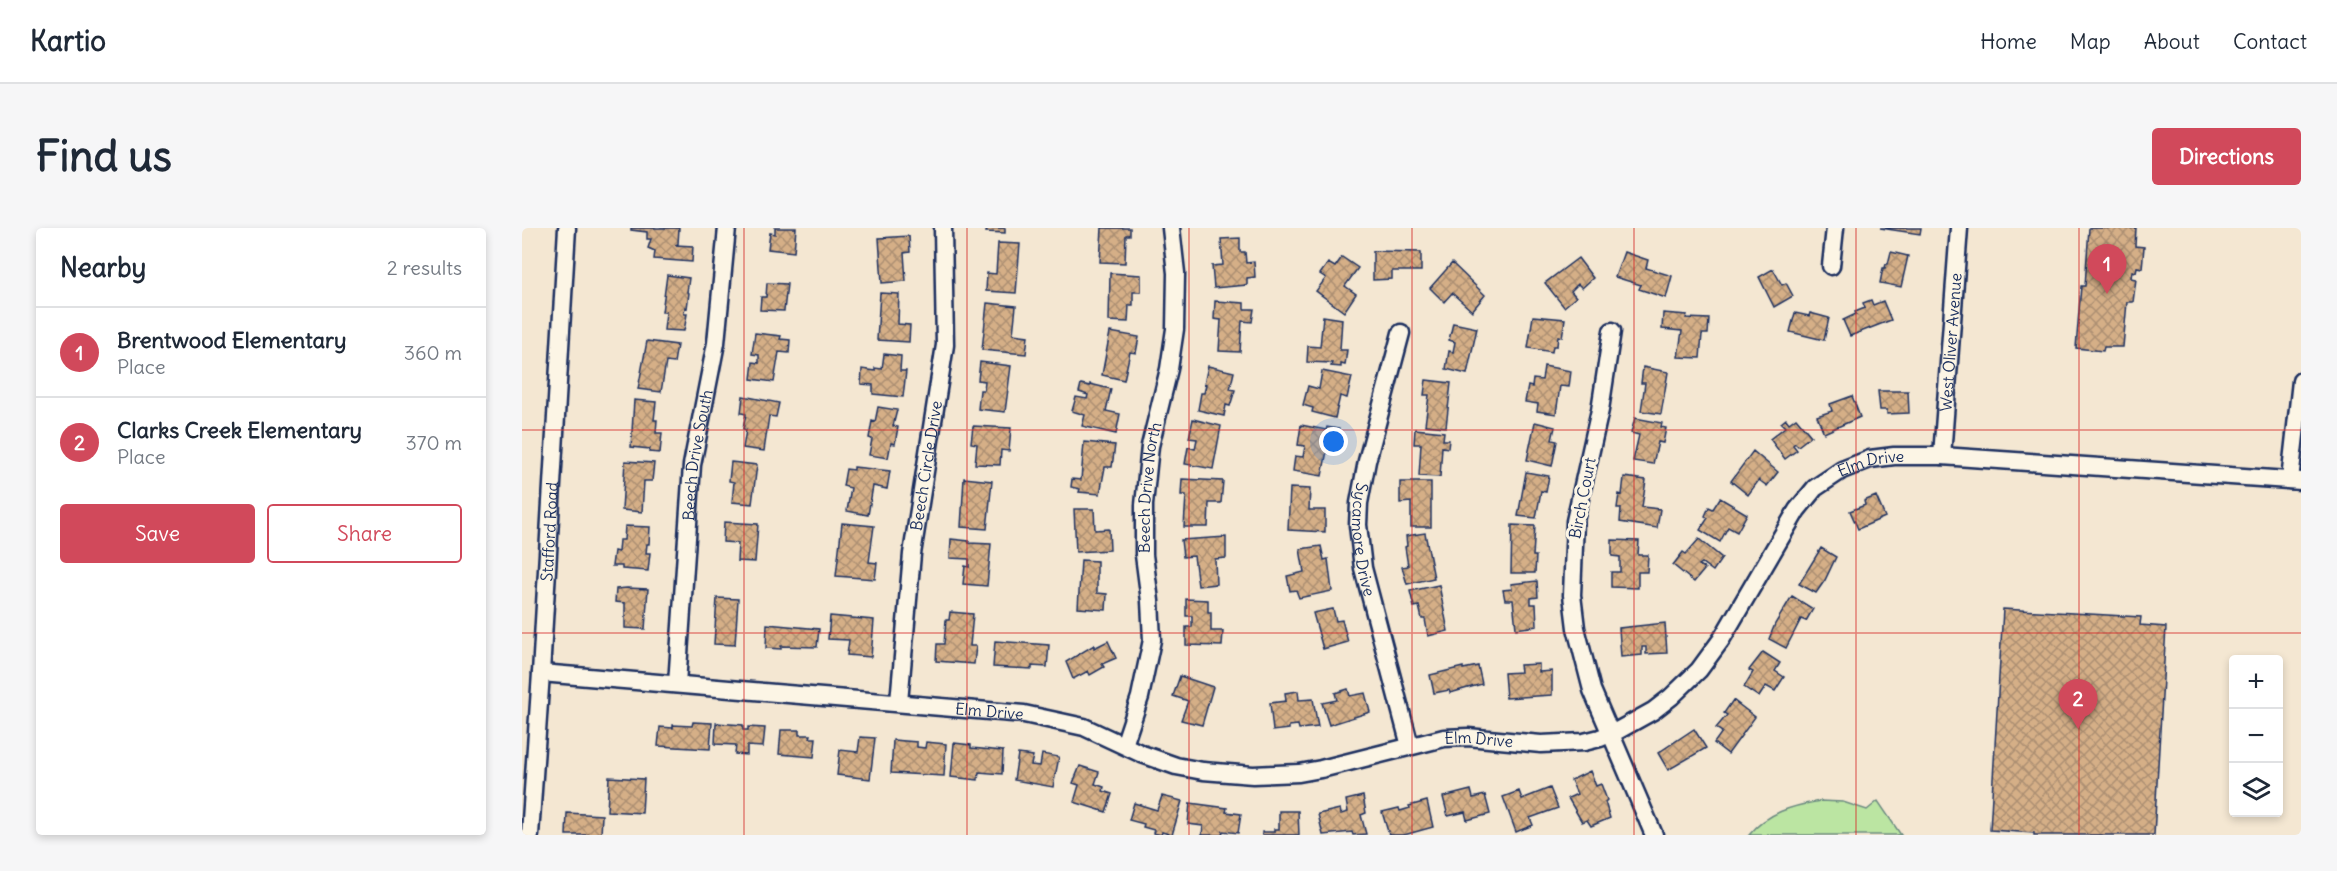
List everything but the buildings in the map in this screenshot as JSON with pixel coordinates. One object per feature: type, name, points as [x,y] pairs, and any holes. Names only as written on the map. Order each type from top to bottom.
[{"type":"street","name":"Stafford Road","points":[[530,835],[542,673],[567,228]]},
{"type":"street","name":"Beech Drive South","points":[[677,684],[692,465],[716,343],[727,228]]},
{"type":"street","name":"Beech Circle Drive","points":[[899,702],[912,554],[945,345],[943,228]]},
{"type":"street","name":"Beech Drive North","points":[[1124,745],[1140,697],[1152,640],[1144,555],[1144,505],[1150,446],[1169,369],[1175,328],[1176,273],[1172,228]]},
{"type":"street","points":[[1831,266],[1835,228]]},
{"type":"street","name":"West Oliver Avenue","points":[[1942,456],[1959,228]]},
{"type":"street","name":"Birch Court","points":[[1612,331],[1600,410],[1575,521],[1572,565],[1576,628],[1584,662],[1611,734],[1654,835]]},
{"type":"street","name":"Sycamore Drive","points":[[1401,333],[1367,461],[1359,503],[1358,525],[1363,568],[1410,746]]},
{"type":"street","points":[[2295,480],[2301,381]]},
{"type":"street","name":"Elm Drive","points":[[542,673],[1024,714],[1084,727],[1142,754],[1176,766],[1203,771],[1253,775],[1299,773],[1321,769],[1444,738],[1468,737],[1541,744],[1584,742],[1611,734],[1653,711],[1699,670],[1721,640],[1797,510],[1815,488],[1842,470],[1870,459],[1894,456],[1942,456],[2295,480]]},
{"type":"green space","points":[[1820,801],[1843,802],[1867,810],[1878,801],[1901,835],[1749,835],[1772,815]]},
{"type":"place","name":"Brentwood Elementary","points":[[2107,294]]},
{"type":"place","name":"Clarks Creek Elementary","points":[[2078,729]]}]
